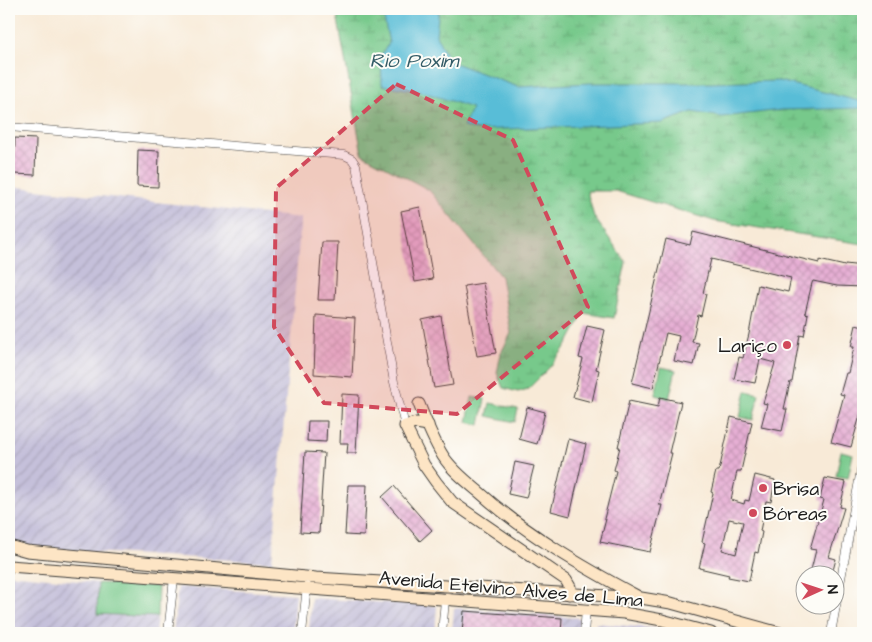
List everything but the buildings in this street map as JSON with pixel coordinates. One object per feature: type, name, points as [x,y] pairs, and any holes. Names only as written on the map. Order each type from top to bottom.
[{"type":"main road","name":"Avenida Etelvino Alves de Lima","points":[[419,404],[444,457],[455,471],[497,508],[581,566],[641,598]]},
{"type":"main road","points":[[405,426],[416,423],[428,425]]},
{"type":"main road","name":"Avenida Etelvino Alves de Lima","points":[[405,426],[424,465],[452,502],[566,580],[570,586],[569,594]]},
{"type":"main road","name":"Avenida Etelvino Alves de Lima","points":[[9,546],[27,551],[312,578],[641,598],[671,603],[780,633]]},
{"type":"main road","name":"Avenida Etelvino Alves de Lima","points":[[9,566],[624,613],[711,633]]},
{"type":"street","name":"Avenida Etelvino Alves de Lima","points":[[9,127],[344,155],[352,159],[356,165],[394,382],[405,426]]},
{"type":"street","points":[[831,633],[863,458]]},
{"type":"street","points":[[168,633],[174,578]]},
{"type":"street","points":[[302,633],[306,589],[312,578]]},
{"type":"street","points":[[442,633],[445,600]]},
{"type":"street","points":[[584,633],[586,610]]},
{"type":"highlighted area","points":[[396,84],[513,140],[588,307],[457,414],[324,403],[274,327],[276,188]]},
{"type":"shaded area","points":[[9,186],[301,218],[272,562],[40,549],[9,541]]},
{"type":"shaded area","points":[[9,574],[98,583],[97,614],[157,617],[155,633],[9,633]]},
{"type":"shaded area","points":[[178,587],[296,594],[293,633],[173,633]]},
{"type":"shaded area","points":[[311,598],[437,606],[435,633],[309,633]]},
{"type":"shaded area","points":[[454,608],[580,618],[578,633],[452,633]]},
{"type":"shaded area","points":[[596,623],[662,629],[676,633],[595,633]]},
{"type":"green space","points":[[336,9],[863,9],[863,244],[714,221],[616,191],[587,191],[594,217],[626,262],[614,318],[584,313],[567,345],[549,368],[528,389],[518,392],[503,388],[497,373],[501,353],[511,333],[501,277],[429,190],[362,154]]},
{"type":"green space","points":[[661,367],[676,370],[669,399],[655,395]]},
{"type":"green space","points":[[746,391],[759,394],[753,420],[740,417]]},
{"type":"green space","points":[[472,397],[485,399],[480,425],[467,422]]},
{"type":"green space","points":[[490,403],[518,409],[515,422],[487,416]]},
{"type":"green space","points":[[841,451],[853,454],[848,478],[836,476]]},
{"type":"green space","points":[[98,583],[158,586],[157,617],[97,614]]},
{"type":"water","name":"Rio Poxim","points":[[382,9],[439,9],[436,35],[449,61],[518,87],[590,83],[779,81],[863,102],[863,108],[781,110],[722,117],[692,112],[662,123],[476,130],[463,127],[472,108],[426,93],[382,85],[381,55],[389,43]]},
{"type":"place","name":"Lariço","points":[[787,345]]},
{"type":"place","name":"Brisa","points":[[763,488]]},
{"type":"place","name":"Bóreas","points":[[753,513]]}]
